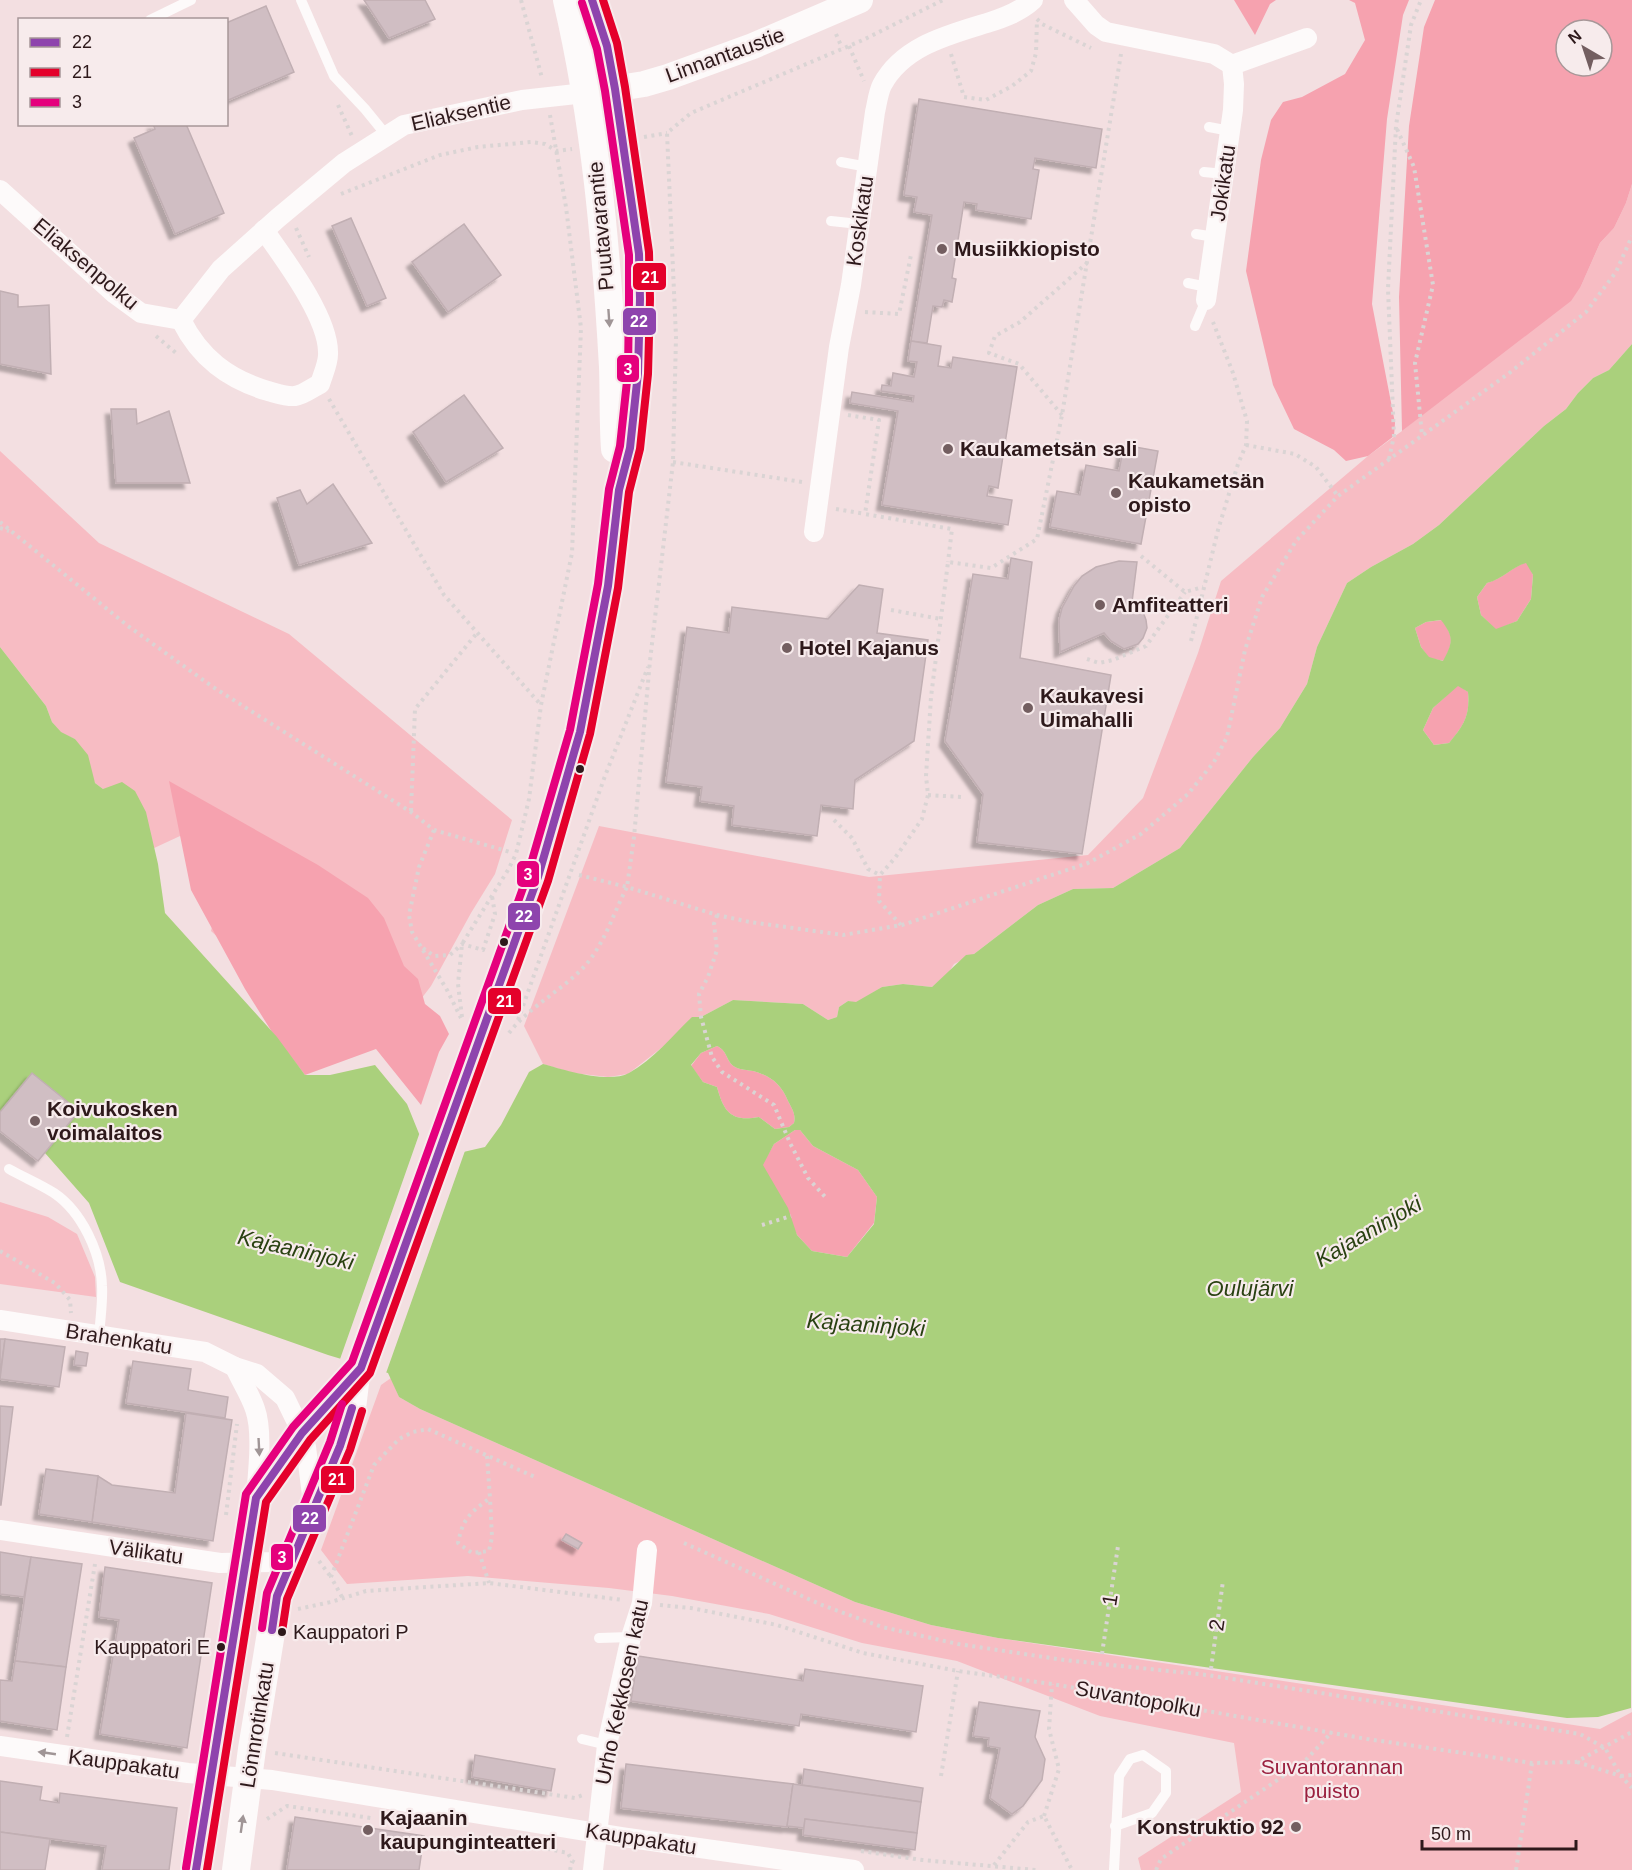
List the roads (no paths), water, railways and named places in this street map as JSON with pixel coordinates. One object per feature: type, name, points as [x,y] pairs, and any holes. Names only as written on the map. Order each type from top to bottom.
[{"type":"main road","name":"Puutavarantie","points":[[567,0],[579,54],[594,146],[605,253],[619,490]]},
{"type":"main road","name":"Puutavarantie","points":[[358,1371],[471,1065],[537,877],[580,732],[608,586],[619,490],[630,448],[638,373],[639,254],[615,89],[607,46],[592,0]]},
{"type":"main road","name":"Lönnrotinkatu","points":[[196,1870],[256,1498],[302,1433],[358,1371]]},
{"type":"main road","name":"Lönnrotinkatu","points":[[236,1870],[260,1779],[277,1596],[305,1557],[314,1509],[349,1417],[358,1371]]},
{"type":"street","name":"Linnantaustie","points":[[585,93],[668,77],[753,46],[860,0]]},
{"type":"street","points":[[1074,0],[1096,25],[1106,32],[1214,54],[1232,65],[1307,38]]},
{"type":"street","name":"Koskikatu","points":[[814,532],[839,347],[875,112],[882,86],[899,62],[922,46],[1009,15],[1026,6],[1035,9]]},
{"type":"street","name":"Jokikatu","points":[[1200,290],[1205,236],[1224,174],[1234,84],[1232,65]]},
{"type":"street","name":"Eliaksentie","points":[[181,320],[221,269],[270,238],[344,163],[404,125],[522,100],[585,93]]},
{"type":"street","name":"Eliaksenpolku","points":[[0,190],[115,294],[141,313],[181,320]]},
{"type":"street","points":[[181,320],[188,334],[214,364],[243,383],[278,394],[296,396],[320,384],[329,355],[326,333],[301,286],[270,238]]},
{"type":"street","name":"Brahenkatu","points":[[0,1320],[205,1352],[235,1367],[257,1374],[285,1398],[302,1433],[309,1464],[314,1509]]},
{"type":"street","points":[[235,1367],[256,1409],[259,1459],[256,1498]]},
{"type":"street","name":"Välikatu","points":[[0,1530],[220,1563],[272,1562],[305,1557]]},
{"type":"street","name":"Urho Kekkosen katu","points":[[594,1868],[607,1745],[642,1603],[647,1550]]},
{"type":"street","name":"Kauppakatu","points":[[0,1746],[188,1773],[260,1779],[854,1870]]},
{"type":"lane","points":[[154,18],[191,0]]},
{"type":"lane","points":[[301,0],[334,76],[387,136]]},
{"type":"lane","points":[[1209,127],[1230,131]]},
{"type":"lane","points":[[841,162],[868,167]]},
{"type":"lane","points":[[1204,172],[1224,174]]},
{"type":"lane","points":[[831,221],[859,224]]},
{"type":"lane","points":[[1194,326],[1200,290]]},
{"type":"lane","points":[[9,1169],[56,1194],[74,1212],[87,1233],[99,1262],[102,1285],[99,1337]]},
{"type":"lane","points":[[599,1638],[632,1637]]},
{"type":"lane","points":[[582,1739],[607,1745]]},
{"type":"lane","points":[[1114,1870],[1115,1826],[1119,1776],[1130,1759],[1143,1755],[1166,1771],[1166,1793],[1152,1813],[1115,1826]]},
{"type":"water","name":"Oulujärvi","points":[[1632,344],[1631,1708],[1598,1717],[1567,1718],[998,1638],[931,1625],[855,1602],[420,1409],[399,1397],[388,1373],[328,1355],[120,1282],[89,1203],[45,1153],[0,1114],[0,647],[46,706],[52,722],[61,732],[75,739],[88,755],[95,783],[103,789],[122,782],[135,791],[146,812],[158,864],[165,913],[277,1037],[305,1075],[330,1075],[375,1065],[407,1104],[422,1141],[446,1156],[485,1147],[501,1125],[529,1072],[543,1064],[598,1077],[620,1076],[638,1068],[692,1017],[701,1017],[733,1000],[803,1004],[828,1020],[837,1017],[839,1007],[848,1001],[856,1002],[882,987],[903,984],[932,987],[966,955],[974,954],[1038,905],[1073,889],[1113,888],[1180,848],[1253,757],[1280,728],[1307,684],[1317,647],[1347,583],[1413,544],[1439,525],[1544,426],[1566,409],[1593,378],[1609,370]],"holes":[[[1526,563],[1533,575],[1531,599],[1517,621],[1496,629],[1481,615],[1477,597],[1487,583]],[[1441,620],[1450,635],[1449,649],[1443,661],[1429,657],[1421,647],[1415,628],[1426,622]],[[1458,686],[1468,692],[1465,720],[1449,743],[1434,745],[1423,730],[1433,708]],[[717,1046],[721,1048],[735,1067],[765,1075],[779,1085],[793,1112],[794,1123],[789,1127],[775,1129],[759,1117],[742,1118],[730,1114],[717,1087],[703,1082],[691,1065],[701,1053]],[[795,1130],[800,1130],[813,1146],[858,1170],[877,1197],[874,1224],[847,1257],[812,1251],[797,1235],[788,1208],[763,1165],[774,1144]]]},
{"type":"place","name":"Musiikkiopisto","points":[[942,249]]},
{"type":"place","name":"Kaukametsän sali","points":[[948,449]]},
{"type":"place","name":"Kaukametsän opisto","points":[[1116,493]]},
{"type":"place","name":"Amfiteatteri","points":[[1100,605]]},
{"type":"place","name":"Hotel Kajanus","points":[[787,648]]},
{"type":"place","name":"Kaukavesi Uimahalli","points":[[1028,708]]},
{"type":"place","name":"Koivukosken voimalaitos","points":[[35,1121]]},
{"type":"place","name":"Kauppatori P","points":[[282,1632]]},
{"type":"place","name":"Kauppatori E","points":[[221,1647]]},
{"type":"place","name":"Konstruktio 92","points":[[1296,1827]]},
{"type":"place","name":"Kajaanin kaupunginteatteri","points":[[368,1830]]},
{"type":"water label","name":"Kajaaninjoki","points":[[1368,1231]]},
{"type":"water label","name":"Kajaaninjoki","points":[[296,1249]]},
{"type":"water label","name":"Kajaaninjoki","points":[[866,1324]]},
{"type":"park label","name":"Suvantorannan puisto","points":[[1332,1779]]}]
